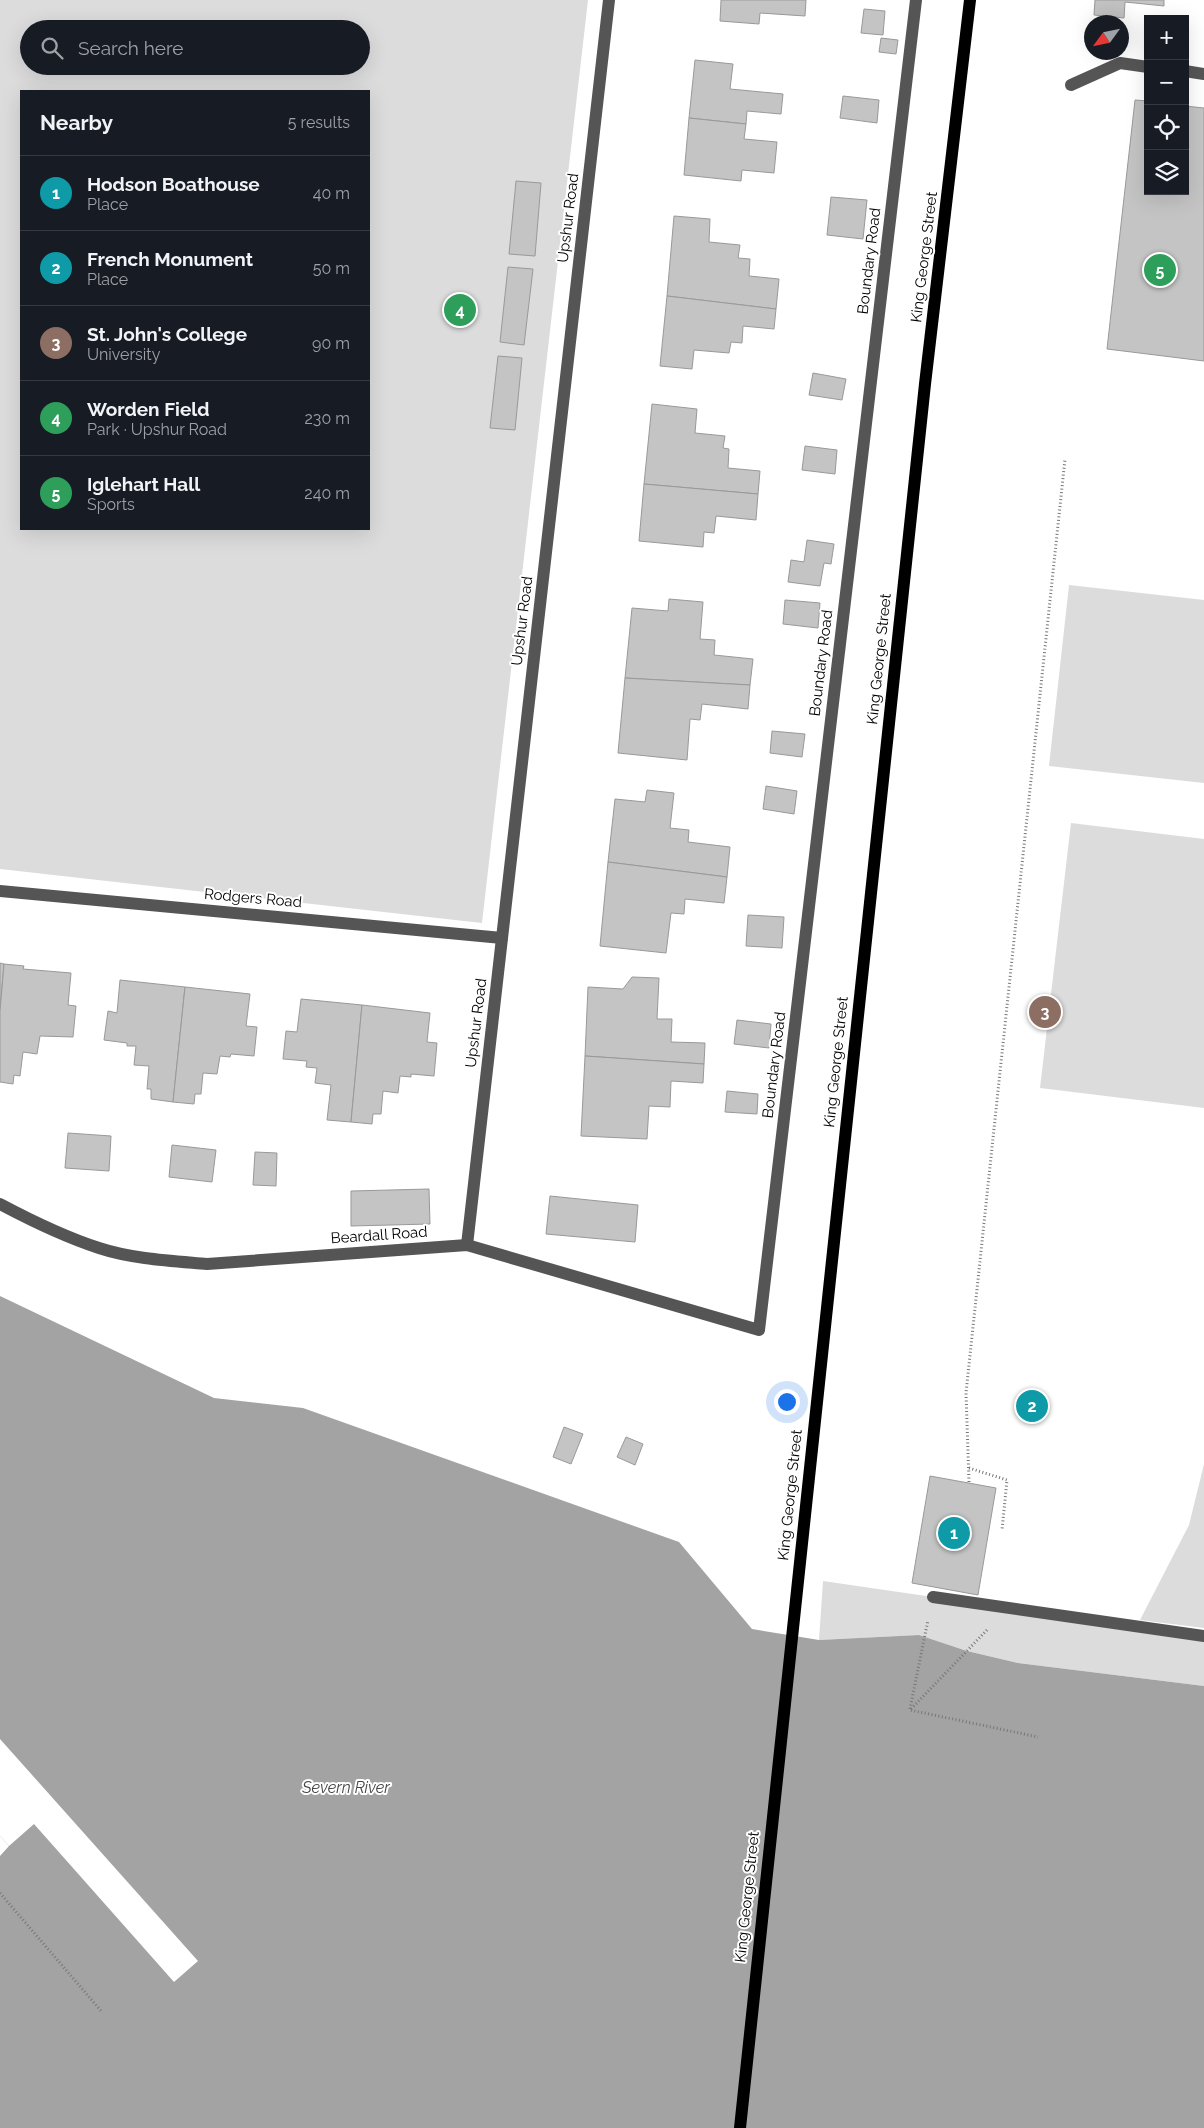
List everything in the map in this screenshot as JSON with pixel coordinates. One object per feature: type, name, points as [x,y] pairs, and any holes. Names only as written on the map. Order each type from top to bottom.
[{"type":"main road","name":"King George Street","points":[[740,2128],[925,384],[970,0]]},
{"type":"street","name":"Upshur Road","points":[[467,1245],[610,0]]},
{"type":"street","name":"Boundary Road","points":[[758,1330],[916,0]]},
{"type":"street","points":[[1071,85],[1120,63],[1144,66]]},
{"type":"street","points":[[1189,72],[1204,74]]},
{"type":"street","name":"Rodgers Road","points":[[0,891],[502,938]]},
{"type":"street","name":"Beardall Road","points":[[0,1204],[48,1228],[101,1249],[164,1260],[207,1264],[467,1245],[758,1330]]},
{"type":"street","points":[[933,1597],[1204,1636]]},
{"type":"path","points":[[969,1482],[966,1393],[1065,459]]},
{"type":"path","points":[[968,1468],[1007,1480],[1002,1530]]},
{"type":"path","points":[[910,1710],[933,1597]]},
{"type":"path","points":[[910,1710],[1008,1608]]},
{"type":"path","points":[[910,1710],[1038,1737]]},
{"type":"path","points":[[0,1893],[102,2012]]},
{"type":"shaded area","points":[[0,0],[588,0],[482,923],[0,869]]},
{"type":"shaded area","points":[[1069,585],[1204,600],[1204,783],[1049,766]]},
{"type":"shaded area","points":[[1071,823],[1204,839],[1204,1108],[1040,1088]]},
{"type":"shaded area","points":[[1204,1464],[1204,1628],[1140,1620],[1189,1525]]},
{"type":"shaded area","points":[[823,1581],[1204,1640],[1204,1686],[1018,1663],[967,1651],[919,1635],[819,1640]]},
{"type":"water","name":"Severn River","points":[[0,1296],[214,1398],[303,1408],[679,1542],[752,1629],[819,1640],[919,1635],[967,1651],[1018,1663],[1204,1686],[1204,2128],[0,2128],[0,1856],[9,1846],[0,1836]]},
{"type":"pier","points":[[0,1739],[198,1961],[174,1982],[34,1824],[9,1846],[0,1836]]},
{"type":"building","points":[[721,0],[806,0],[805,16],[760,13],[759,24],[720,21]]},
{"type":"building","points":[[1095,0],[1164,0],[1164,6],[1125,2],[1124,15],[1094,15]]},
{"type":"building","points":[[864,9],[885,11],[883,35],[861,33]]},
{"type":"building","points":[[881,38],[898,40],[896,54],[879,52]]},
{"type":"building","points":[[695,60],[733,64],[730,89],[783,94],[781,114],[747,111],[746,124],[689,118]]},
{"type":"building","points":[[843,96],[879,100],[877,123],[840,118]]},
{"type":"building","points":[[1135,100],[1144,101],[1144,195],[1189,195],[1189,106],[1204,108],[1204,361],[1107,349]]},
{"type":"building","points":[[689,118],[746,124],[744,139],[777,142],[774,173],[742,170],[741,181],[684,175]]},
{"type":"building","points":[[516,181],[541,183],[535,256],[509,254]]},
{"type":"building","points":[[831,197],[867,200],[863,239],[827,235]]},
{"type":"building","points":[[674,216],[710,219],[709,242],[740,245],[738,258],[750,259],[749,276],[779,279],[776,309],[667,296]]},
{"type":"building","points":[[508,267],[533,269],[524,345],[500,342]]},
{"type":"building","points":[[667,296],[776,309],[774,329],[743,326],[742,343],[731,342],[729,353],[694,350],[692,369],[660,366]]},
{"type":"building","points":[[498,356],[522,358],[515,430],[490,428]]},
{"type":"building","points":[[813,373],[846,379],[842,400],[809,395]]},
{"type":"building","points":[[652,404],[697,409],[695,433],[725,436],[723,448],[729,449],[728,468],[760,471],[758,494],[644,484]]},
{"type":"building","points":[[805,446],[837,450],[835,474],[802,470]]},
{"type":"building","points":[[644,484],[758,494],[756,520],[716,516],[714,533],[704,532],[703,547],[639,541]]},
{"type":"building","points":[[807,540],[834,544],[831,564],[824,563],[820,586],[788,582],[791,560],[804,562]]},
{"type":"building","points":[[669,599],[703,602],[700,639],[715,640],[714,655],[753,659],[750,685],[625,678],[632,608],[668,611]]},
{"type":"building","points":[[785,600],[820,603],[818,628],[783,624]]},
{"type":"building","points":[[625,678],[750,685],[748,709],[702,704],[700,720],[690,719],[687,760],[618,753]]},
{"type":"building","points":[[772,731],[805,734],[802,757],[770,753]]},
{"type":"building","points":[[766,786],[797,791],[794,814],[763,809]]},
{"type":"building","points":[[647,790],[674,793],[670,828],[689,830],[688,842],[730,847],[727,877],[608,862],[615,799],[645,802]]},
{"type":"building","points":[[608,862],[727,877],[724,903],[685,899],[684,914],[671,913],[666,953],[600,946]]},
{"type":"building","points":[[748,915],[784,917],[782,948],[746,946]]},
{"type":"building","points":[[0,963],[4,964],[0,1011]]},
{"type":"building","points":[[4,964],[24,966],[23,969],[71,973],[68,1005],[76,1006],[73,1037],[40,1036],[37,1054],[23,1052],[20,1076],[14,1075],[13,1084],[0,1082],[0,1011]]},
{"type":"building","points":[[632,977],[659,978],[657,1019],[672,1019],[671,1042],[705,1043],[704,1064],[585,1056],[588,987],[623,989]]},
{"type":"building","points":[[120,980],[185,987],[173,1102],[151,1099],[151,1089],[147,1089],[149,1066],[134,1065],[136,1046],[127,1046],[127,1043],[104,1040],[108,1011],[117,1013]]},
{"type":"building","points":[[185,987],[250,994],[246,1026],[257,1027],[254,1056],[231,1054],[230,1057],[220,1056],[217,1074],[203,1073],[201,1094],[195,1094],[194,1104],[173,1102]]},
{"type":"building","points":[[301,999],[362,1005],[351,1122],[327,1120],[331,1085],[315,1083],[317,1068],[306,1067],[307,1061],[283,1059],[286,1031],[297,1032]]},
{"type":"building","points":[[362,1005],[430,1013],[427,1042],[437,1043],[434,1076],[411,1074],[411,1077],[400,1076],[398,1093],[383,1091],[381,1114],[373,1114],[372,1124],[351,1122]]},
{"type":"building","points":[[737,1020],[771,1024],[769,1048],[734,1044]]},
{"type":"building","points":[[585,1056],[704,1064],[703,1083],[671,1081],[670,1107],[649,1106],[647,1139],[581,1136]]},
{"type":"building","points":[[727,1091],[758,1094],[757,1114],[725,1112]]},
{"type":"building","points":[[68,1133],[111,1136],[109,1171],[65,1168]]},
{"type":"building","points":[[172,1145],[216,1150],[212,1182],[169,1177]]},
{"type":"building","points":[[255,1152],[277,1153],[276,1186],[253,1185]]},
{"type":"building","points":[[429,1189],[430,1224],[351,1226],[351,1191]]},
{"type":"building","points":[[550,1196],[638,1205],[635,1242],[546,1234]]},
{"type":"building","points":[[564,1427],[583,1434],[571,1464],[553,1457]]},
{"type":"building","points":[[626,1437],[643,1444],[635,1465],[617,1457]]},
{"type":"building","points":[[930,1476],[996,1488],[978,1595],[912,1583]]},
{"type":"place","name":"Iglehart Hall","points":[[1160,270]]},
{"type":"place","name":"Worden Field","points":[[460,310]]},
{"type":"place","name":"St. John's College","points":[[1045,1012]]},
{"type":"place","name":"French Monument","points":[[1032,1406]]},
{"type":"place","name":"Hodson Boathouse","points":[[954,1533]]}]
